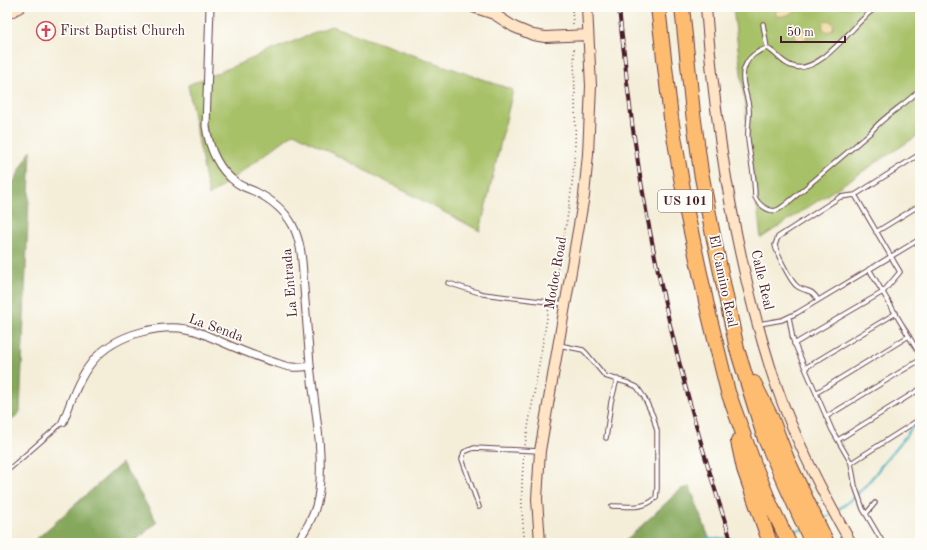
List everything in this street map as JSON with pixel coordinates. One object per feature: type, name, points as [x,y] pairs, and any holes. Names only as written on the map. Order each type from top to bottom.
[{"type":"highway","name":"El Camino Real","points":[[658,7],[671,118],[687,214],[709,315],[728,392],[754,464],[789,543]]},
{"type":"highway","name":"El Camino Real","points":[[682,7],[691,99],[702,172],[712,230],[737,349],[765,439],[812,543]]},
{"type":"highway","points":[[737,349],[771,417],[787,459],[827,543]]},
{"type":"highway","points":[[728,392],[744,469],[770,543]]},
{"type":"street","points":[[7,14],[20,7]]},
{"type":"street","name":"La Entrada","points":[[210,7],[206,126],[213,152],[225,171],[237,183],[258,193],[283,212],[296,232],[302,254],[320,477],[319,492],[310,522],[296,543]]},
{"type":"street","points":[[473,7],[494,14],[514,27],[534,35],[545,37],[588,35]]},
{"type":"street","name":"Modoc Road","points":[[540,543],[537,499],[540,451],[584,196],[588,154],[591,86],[587,7]]},
{"type":"street","name":"Calle Real","points":[[706,7],[712,71],[724,160],[739,244],[758,324],[773,374],[796,437],[833,513],[851,543]]},
{"type":"street","name":"La Senda","points":[[63,422],[85,371],[100,353],[120,340],[153,329],[177,328],[191,330],[267,360],[291,367],[310,366]]},
{"type":"lane","points":[[763,24],[767,48],[790,65],[802,68],[830,51],[865,16],[877,7]]},
{"type":"lane","points":[[767,48],[754,54],[745,64],[743,80],[749,106],[748,133],[755,197],[760,204],[769,209],[777,210],[791,200],[870,133],[878,123],[915,95],[920,89]]},
{"type":"lane","points":[[818,300],[813,293],[796,286],[778,257],[775,245],[778,237],[840,196],[855,195],[920,154]]},
{"type":"lane","points":[[794,344],[883,292],[900,272],[855,195]]},
{"type":"lane","points":[[876,232],[920,205]]},
{"type":"lane","points":[[758,324],[782,320],[789,317],[920,239]]},
{"type":"lane","points":[[869,269],[920,355]]},
{"type":"lane","points":[[448,283],[483,294],[566,304]]},
{"type":"lane","points":[[805,368],[896,313]]},
{"type":"lane","points":[[789,317],[794,344],[826,417],[851,464],[855,486],[866,514],[883,543]]},
{"type":"lane","points":[[816,392],[909,336]]},
{"type":"lane","points":[[558,345],[583,350],[605,376],[636,387],[644,397],[654,416],[657,431],[658,488],[656,498],[650,504],[641,507],[612,506]]},
{"type":"lane","points":[[826,417],[920,360]]},
{"type":"lane","points":[[606,438],[611,402],[617,379]]},
{"type":"lane","points":[[838,440],[920,388]]},
{"type":"lane","points":[[851,464],[920,419]]},
{"type":"lane","points":[[7,471],[63,422]]},
{"type":"lane","points":[[478,507],[462,459],[464,452],[474,448],[525,449],[540,451]]},
{"type":"lane","points":[[866,514],[875,503]]},
{"type":"path","points":[[572,7],[573,28]]},
{"type":"path","points":[[525,543],[522,485],[525,449],[550,302],[565,234],[574,168],[576,116],[574,42]]},
{"type":"green space","points":[[733,7],[920,7],[920,134],[761,238]]},
{"type":"green space","points":[[331,26],[513,90],[480,231],[294,133],[209,196],[188,85]]},
{"type":"green space","points":[[31,150],[20,412],[7,425],[7,194]]},
{"type":"green space","points":[[122,463],[157,522],[133,543],[32,543]]},
{"type":"green space","points":[[690,487],[711,543],[623,543],[681,489]]},
{"type":"sand","points":[[782,7],[799,7],[799,9],[784,16],[775,15],[776,11]]},
{"type":"sand","points":[[828,20],[832,22],[834,26],[832,30],[828,32],[824,30],[822,26],[824,22]]},
{"type":"sand","points":[[801,29],[807,31],[808,33],[806,39],[802,41],[797,40],[794,34]]},
{"type":"waterway","points":[[836,511],[867,484],[915,423]]},
{"type":"waterway","points":[[821,521],[832,514]]},
{"type":"waterway","points":[[789,533],[802,529]]},
{"type":"waterway","points":[[701,543],[706,538],[752,540],[763,538]]},
{"type":"railway","points":[[619,7],[635,141],[655,258],[697,429],[732,543]]},
{"type":"place","name":"First Baptist Church","points":[[46,31]]}]
